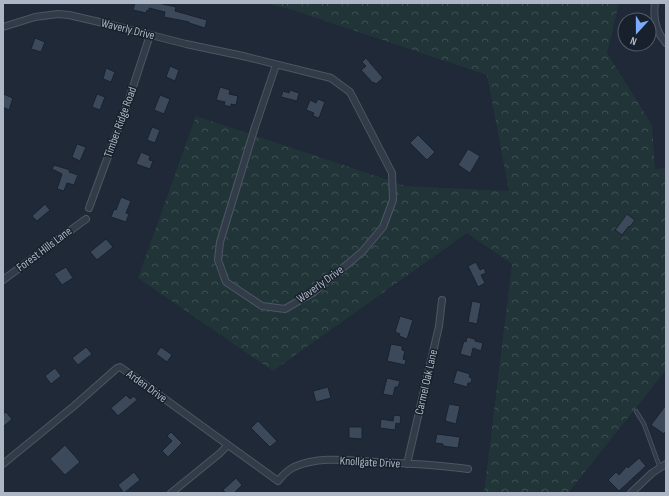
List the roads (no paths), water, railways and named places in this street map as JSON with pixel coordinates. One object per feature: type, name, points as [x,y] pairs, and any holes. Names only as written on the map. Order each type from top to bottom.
[{"type":"street","points":[[655,3],[654,13],[658,33],[666,43]]},
{"type":"street","name":"Waverly Drive","points":[[3,27],[34,17],[58,14],[69,15],[331,78],[350,92],[392,173],[393,200],[382,227],[362,252],[314,292],[285,309],[262,306],[226,282],[218,260],[220,242],[255,127],[276,65]]},
{"type":"street","name":"Timber Ridge Road","points":[[89,208],[128,102],[150,35]]},
{"type":"street","name":"Forest Hills Lane","points":[[3,280],[86,219]]},
{"type":"street","name":"Carmel Oak Lane","points":[[407,464],[439,326],[442,300]]},
{"type":"street","name":"Arden Drive","points":[[3,464],[120,367],[278,481]]},
{"type":"street","points":[[171,493],[228,445]]},
{"type":"street","name":"Knollgate Drive","points":[[278,481],[293,467],[327,459],[468,469]]},
{"type":"street","points":[[630,493],[652,472],[666,464]]},
{"type":"lane","points":[[636,411],[644,424],[660,468]]}]
